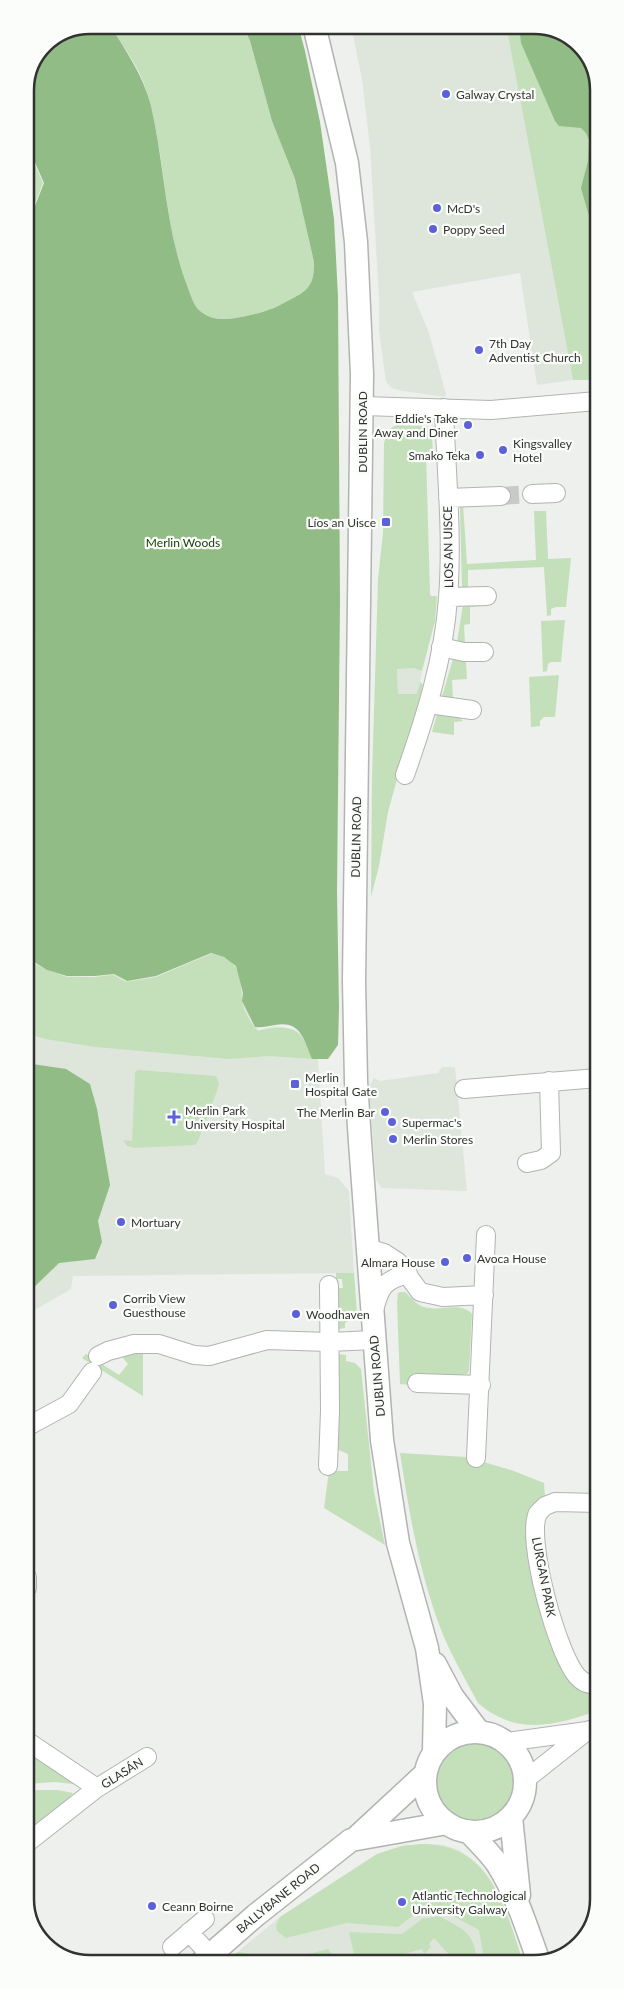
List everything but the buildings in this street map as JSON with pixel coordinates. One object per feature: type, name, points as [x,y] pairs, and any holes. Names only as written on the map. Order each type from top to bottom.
[{"type":"main road","name":"DUBLIN ROAD","points":[[316,34],[347,163],[356,242],[363,406],[354,981],[356,1081],[373,1329],[382,1440],[392,1513],[404,1568],[427,1648],[435,1704],[434,1751]]},
{"type":"main road","name":"DUBLIN ROAD","points":[[427,1648],[452,1696],[479,1732]]},
{"type":"main road","points":[[479,1732],[493,1735],[506,1742],[518,1755],[525,1780],[523,1796],[519,1807],[511,1817],[488,1830],[470,1833],[447,1823],[438,1813],[430,1799],[426,1784],[426,1773],[429,1758],[434,1751],[456,1736],[479,1732]]},
{"type":"main road","name":"BALLYBANE ROAD","points":[[357,1838],[426,1773]]},
{"type":"main road","points":[[511,1817],[521,1909]]},
{"type":"main road","name":"BALLYBANE ROAD","points":[[211,1955],[256,1915],[351,1840],[447,1823]]},
{"type":"main road","points":[[470,1833],[498,1866],[521,1909],[536,1955]]},
{"type":"street","points":[[363,406],[491,410],[590,402]]},
{"type":"street","name":"LIOS AN UISCE","points":[[405,775],[429,704],[441,647],[448,596],[448,498],[444,408]]},
{"type":"street","points":[[532,494],[556,493]]},
{"type":"street","name":"LIOS AN UISCE","points":[[448,498],[501,496]]},
{"type":"street","name":"LIOS AN UISCE","points":[[448,596],[486,596]]},
{"type":"street","points":[[441,647],[464,652],[484,652]]},
{"type":"street","points":[[429,704],[472,710]]},
{"type":"street","points":[[464,1089],[590,1078]]},
{"type":"street","points":[[527,1163],[541,1160],[551,1153],[549,1081]]},
{"type":"street","points":[[476,1458],[481,1384],[486,1235]]},
{"type":"street","points":[[368,1248],[384,1253],[398,1262],[420,1292],[443,1297],[484,1295]]},
{"type":"street","points":[[34,1424],[69,1404],[95,1364],[121,1347],[144,1343],[165,1345],[194,1354],[209,1356],[267,1340],[329,1342],[373,1329],[378,1296],[384,1285],[394,1278],[408,1274]]},
{"type":"street","points":[[328,1466],[330,1411],[329,1286]]},
{"type":"street","points":[[417,1383],[481,1384]]},
{"type":"street","name":"LURGAN PARK","points":[[590,1503],[550,1503],[538,1513],[534,1530],[542,1579],[559,1642],[577,1676],[590,1684]]},
{"type":"street","points":[[506,1742],[590,1729]]},
{"type":"street","points":[[525,1780],[590,1731]]},
{"type":"street","name":"GLASÁN","points":[[34,1746],[97,1788]]},
{"type":"street","name":"GLASÁN","points":[[34,1838],[97,1788],[147,1757]]},
{"type":"street","points":[[172,1947],[205,1919]]},
{"type":"street","points":[[190,1932],[204,1955]]},
{"type":"shaded area","name":"Galway Crystal","points":[[353,34],[508,34],[573,380],[537,385],[520,273],[412,292],[429,333],[446,394],[445,397],[403,391],[392,388],[386,382],[379,331],[379,298],[370,147],[362,79]]},
{"type":"shaded area","points":[[397,668],[415,668],[422,671],[418,694],[398,694]]},
{"type":"shaded area","name":"Merlin Park University Hospital","points":[[211,953],[224,957],[236,966],[243,992],[242,1000],[254,1026],[259,1030],[275,1026],[293,1029],[302,1035],[318,1060],[325,1174],[338,1178],[349,1191],[354,1273],[73,1276],[71,1289],[34,1310],[34,963],[66,976],[95,977],[113,974],[126,981],[156,977]]},
{"type":"shaded area","points":[[442,1067],[455,1067],[467,1191],[381,1188],[376,1179],[369,1087],[374,1078],[380,1081],[438,1073]]},
{"type":"shaded area","name":"Atlantic Technological University Galway","points":[[422,1844],[443,1845],[459,1850],[473,1860],[483,1870],[504,1906],[521,1955],[234,1955],[280,1917],[377,1854],[402,1846]]},
{"type":"green space","name":"Merlin Woods","points":[[89,34],[116,34],[134,64],[148,95],[156,129],[174,244],[180,266],[196,306],[200,311],[213,318],[227,319],[243,317],[275,308],[301,294],[306,290],[312,279],[314,262],[295,179],[272,121],[247,34],[300,34],[320,122],[334,219],[338,297],[340,601],[337,892],[339,1008],[338,1045],[328,1059],[312,1059],[304,1039],[291,1026],[284,1024],[255,1027],[242,1001],[243,993],[236,966],[224,957],[211,953],[156,976],[127,981],[114,974],[67,976],[47,970],[34,962],[34,208],[44,183],[34,160],[34,89],[38,68],[50,50],[68,38]]},
{"type":"green space","points":[[116,34],[247,34],[272,121],[295,179],[314,262],[312,279],[306,290],[301,294],[268,310],[234,318],[213,318],[198,309],[190,294],[173,239],[152,112],[145,87],[134,63]]},
{"type":"green space","points":[[508,34],[538,34],[562,41],[581,58],[590,82],[590,380],[573,380]]},
{"type":"green space","points":[[520,34],[538,34],[556,38],[574,50],[586,68],[590,82],[590,273],[589,216],[581,188],[588,161],[589,140],[581,128],[559,126],[555,121],[521,43]]},
{"type":"green space","points":[[34,162],[43,183],[34,206]]},
{"type":"green space","points":[[396,425],[427,426],[432,437],[433,453],[426,453],[430,594],[431,596],[437,596],[435,621],[422,671],[414,668],[397,669],[398,694],[417,694],[420,682],[423,685],[388,812],[379,866],[371,897],[372,777],[378,579],[383,533],[384,443],[388,430]]},
{"type":"green space","points":[[463,504],[467,564],[536,560],[534,511],[546,511],[548,559],[571,558],[566,607],[551,609],[551,615],[547,616],[544,567],[468,570],[468,587],[479,588],[462,589],[460,508]]},
{"type":"green space","points":[[475,604],[479,606],[470,607],[470,624],[464,625],[465,644],[457,642],[463,605]]},
{"type":"green space","points":[[565,620],[561,662],[551,662],[548,664],[547,671],[543,672],[541,621]]},
{"type":"green space","points":[[462,658],[475,661],[466,662],[467,679],[452,680],[453,700],[441,700],[453,659]]},
{"type":"green space","points":[[559,675],[555,717],[544,717],[540,721],[540,726],[531,727],[529,677]]},
{"type":"green space","points":[[437,714],[458,717],[463,721],[454,722],[454,735],[432,732]]},
{"type":"green space","points":[[211,954],[226,958],[238,972],[244,1009],[258,1031],[286,1028],[297,1032],[304,1041],[312,1059],[269,1056],[229,1059],[96,1047],[34,1036],[34,963],[67,977],[113,975],[126,982],[156,977]]},
{"type":"green space","points":[[34,1064],[66,1069],[90,1084],[97,1109],[110,1185],[98,1221],[102,1242],[95,1259],[59,1263],[34,1287]]},
{"type":"green space","points":[[138,1070],[216,1076],[219,1084],[217,1091],[195,1145],[134,1148],[127,1146],[123,1140],[132,1141],[135,1072]]},
{"type":"green space","points":[[336,1273],[354,1273],[357,1314],[352,1320],[345,1323],[345,1328],[339,1329],[337,1327],[336,1288],[343,1288],[342,1279],[336,1279]]},
{"type":"green space","points":[[405,1292],[416,1303],[424,1307],[462,1308],[472,1314],[469,1371],[467,1374],[456,1376],[413,1375],[410,1385],[400,1384],[397,1303],[398,1293]]},
{"type":"green space","points":[[143,1350],[143,1396],[82,1358],[86,1354],[119,1375],[128,1364],[123,1358],[126,1353]]},
{"type":"green space","points":[[338,1354],[346,1355],[346,1361],[355,1363],[361,1369],[374,1492],[385,1545],[324,1508],[329,1471],[348,1471],[348,1454],[336,1449]]},
{"type":"green space","points":[[400,1453],[466,1457],[511,1470],[544,1483],[548,1629],[590,1680],[590,1713],[552,1724],[522,1724],[492,1713],[478,1703],[448,1647],[440,1627],[426,1584],[407,1497]]},
{"type":"green space","points":[[473,1741],[488,1744],[501,1753],[510,1766],[513,1781],[510,1796],[501,1809],[488,1818],[473,1821],[458,1818],[445,1809],[436,1796],[433,1781],[436,1766],[445,1753],[458,1744]]},
{"type":"green space","points":[[34,1755],[71,1779],[73,1784],[55,1782],[34,1784]]},
{"type":"green space","points":[[58,1790],[73,1793],[64,1804],[34,1828],[34,1791]]},
{"type":"green space","points":[[422,1844],[446,1847],[465,1855],[480,1867],[502,1901],[521,1955],[484,1955],[479,1930],[433,1905],[423,1908],[398,1927],[347,1923],[286,1938],[277,1931],[276,1925],[280,1917],[377,1854],[402,1846]]},
{"type":"green space","points":[[439,1916],[455,1925],[470,1938],[476,1955],[449,1955],[434,1938],[429,1944],[431,1947],[424,1954],[422,1949],[401,1955],[354,1955],[349,1932],[402,1934],[422,1919]]},
{"type":"green space","points":[[328,1949],[333,1955],[304,1955]]},
{"type":"green space","points":[[240,1952],[251,1955],[234,1955]]},
{"type":"tunnel","points":[[501,496],[532,494]]},
{"type":"place","name":"Galway Crystal","points":[[446,94]]},
{"type":"place","name":"McD's","points":[[437,208]]},
{"type":"place","name":"Poppy Seed","points":[[433,229]]},
{"type":"place","name":"7th Day Adventist Church","points":[[479,350]]},
{"type":"place","name":"Eddie's Take Away and Diner","points":[[468,425]]},
{"type":"place","name":"Kingsvalley Hotel","points":[[503,450]]},
{"type":"place","name":"Smako Teka","points":[[480,455]]},
{"type":"place","name":"Líos an Uisce","points":[[386,522]]},
{"type":"place","name":"Merlin Hospital Gate","points":[[295,1084]]},
{"type":"place","name":"The Merlin Bar","points":[[385,1112]]},
{"type":"place","name":"Merlin Park University Hospital","points":[[174,1117]]},
{"type":"place","name":"Supermac's","points":[[392,1122]]},
{"type":"place","name":"Merlin Stores","points":[[393,1139]]},
{"type":"place","name":"Mortuary","points":[[121,1222]]},
{"type":"place","name":"Avoca House","points":[[467,1258]]},
{"type":"place","name":"Almara House","points":[[445,1262]]},
{"type":"place","name":"Corrib View Guesthouse","points":[[113,1305]]},
{"type":"place","name":"Woodhaven","points":[[296,1314]]},
{"type":"place","name":"Atlantic Technological University Galway","points":[[402,1902]]},
{"type":"place","name":"Ceann Boirne","points":[[152,1906]]}]
